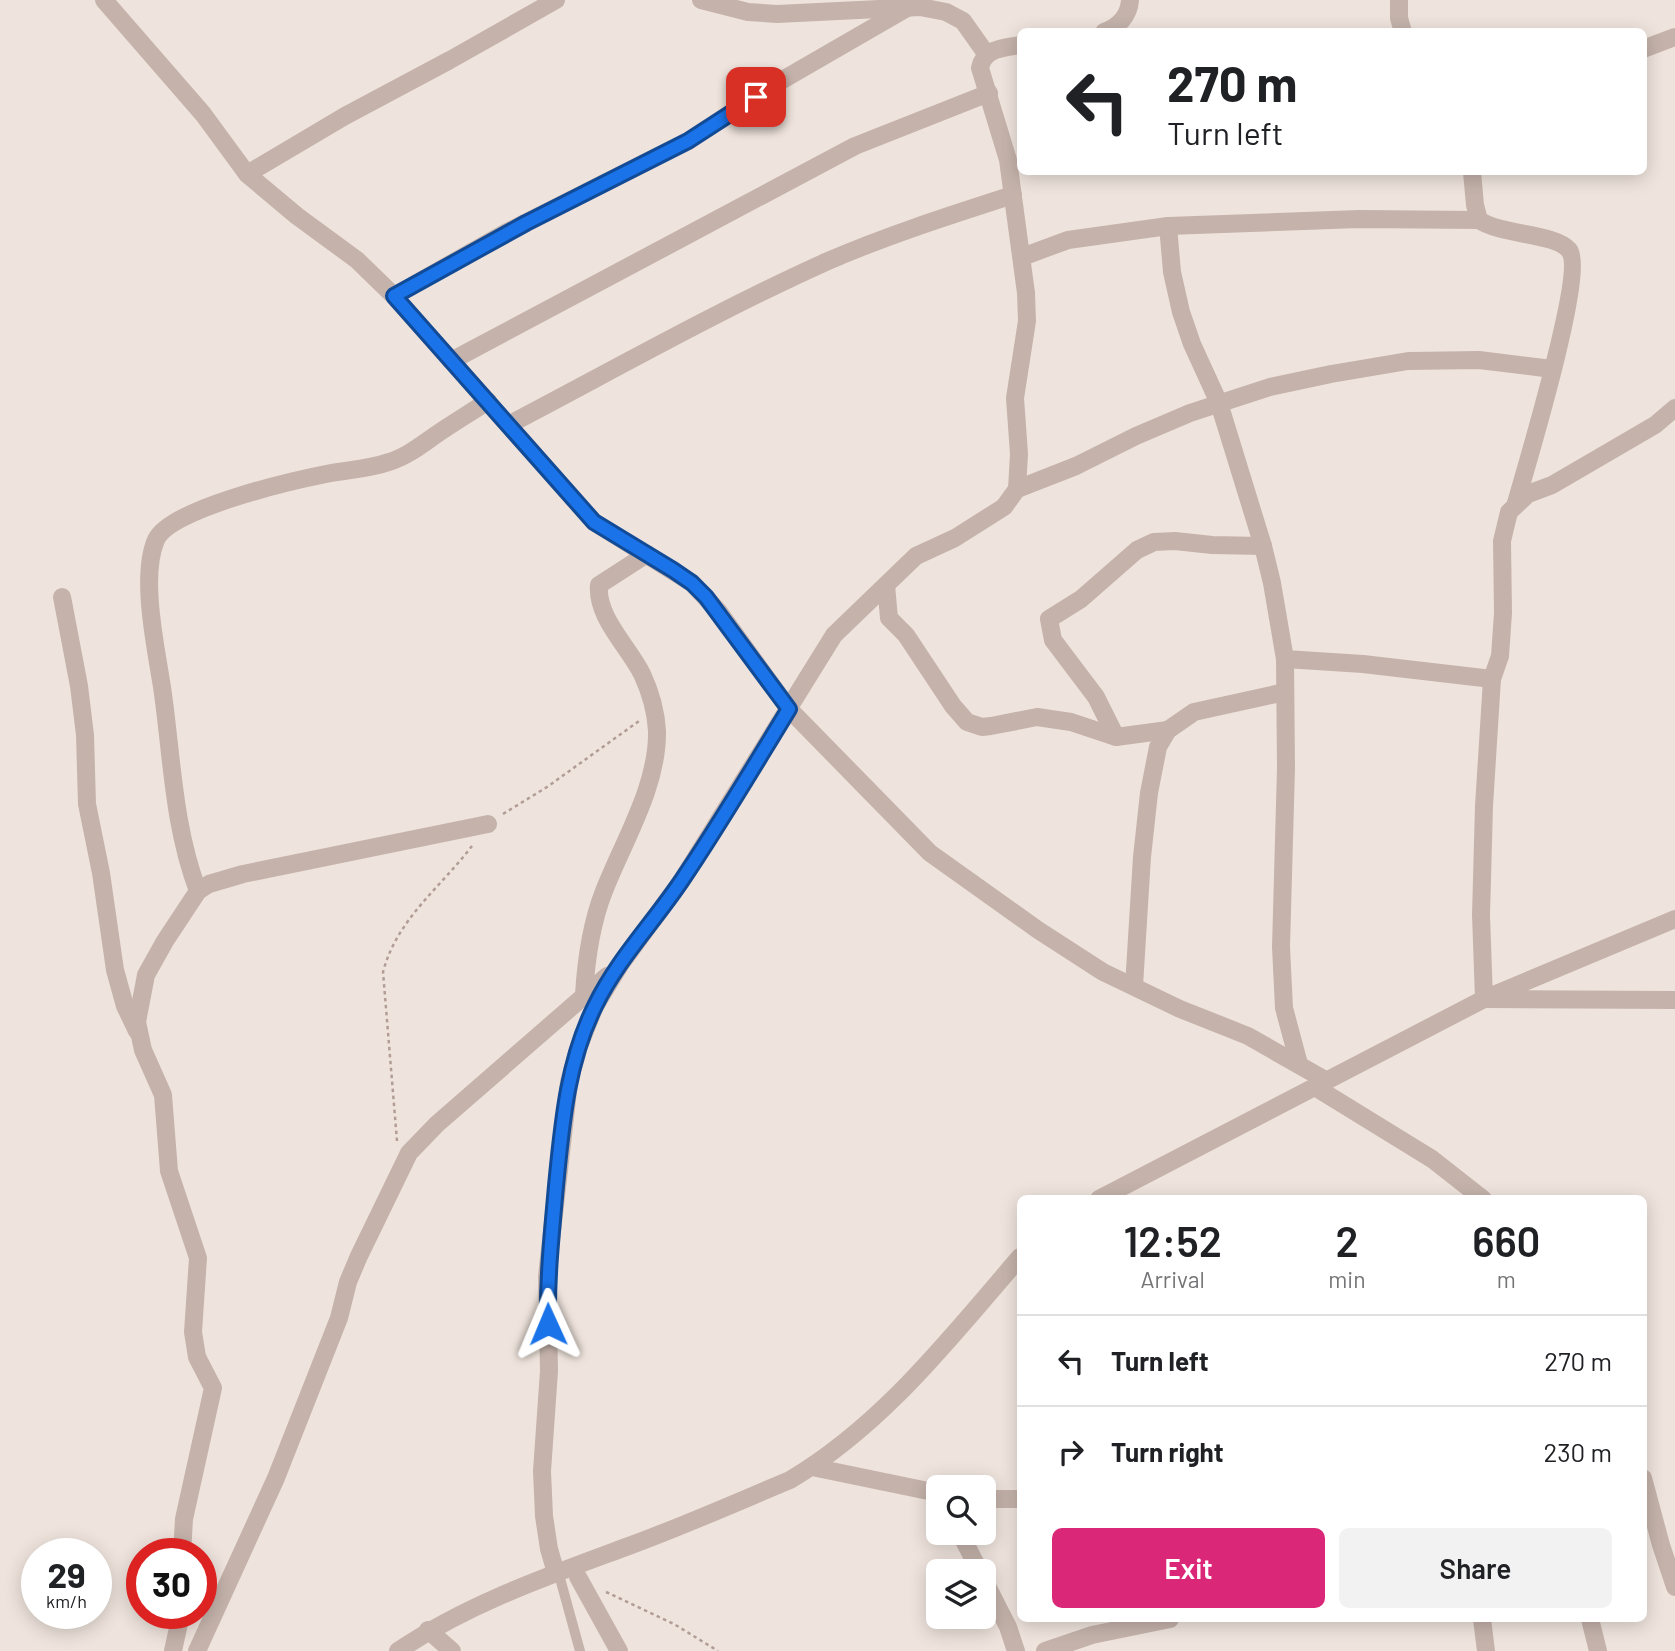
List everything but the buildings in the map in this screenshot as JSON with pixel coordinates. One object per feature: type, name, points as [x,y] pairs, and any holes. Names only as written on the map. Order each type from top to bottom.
[{"type":"street","points":[[104,0],[203,114],[247,174],[297,216],[357,260],[394,296],[594,522],[692,583],[706,597],[789,709],[930,853],[1038,930],[1103,972],[1180,1009],[1248,1036],[1299,1064],[1321,1084],[1432,1158],[1478,1195]]},
{"type":"street","points":[[247,174],[345,116],[556,0]]},
{"type":"street","points":[[701,0],[748,12],[777,14],[920,7],[946,12],[962,21],[987,55]]},
{"type":"street","points":[[1114,28],[1130,6],[1130,0]]},
{"type":"street","points":[[1399,0],[1402,28]]},
{"type":"street","points":[[394,296],[517,227],[688,141],[781,80],[907,8]]},
{"type":"street","points":[[1647,48],[1675,37]]},
{"type":"street","points":[[557,1572],[549,1549],[544,1516],[542,1471],[549,1371],[547,1276],[569,1082],[579,1046],[595,1006],[620,965],[682,880],[834,635],[916,556],[955,538],[1004,507],[1017,489],[1019,454],[1015,398],[1027,321],[1022,257],[1008,160],[980,68],[982,60],[991,51],[1017,47]]},
{"type":"street","points":[[451,361],[855,146],[989,93]]},
{"type":"street","points":[[1472,175],[1479,220]]},
{"type":"street","points":[[510,424],[734,306],[828,261],[912,228],[1013,195]]},
{"type":"street","points":[[1022,257],[1069,240],[1168,226],[1359,219],[1479,220],[1512,232],[1563,244],[1571,252],[1573,262],[1569,300],[1516,503]]},
{"type":"street","points":[[1168,226],[1172,272],[1181,312],[1219,403],[1263,546],[1285,659],[1286,768],[1281,947],[1284,1007],[1299,1064]]},
{"type":"street","points":[[1017,489],[1076,466],[1136,436],[1219,403],[1282,384],[1408,361],[1479,360],[1552,369]]},
{"type":"street","points":[[198,891],[178,821],[152,618],[151,555],[159,533],[179,518],[216,504],[326,474],[390,462],[415,449],[488,401]]},
{"type":"street","points":[[1484,999],[1481,915],[1484,806],[1492,679],[1500,656],[1503,613],[1502,541],[1509,512],[1516,503],[1655,425],[1675,408]]},
{"type":"street","points":[[1116,737],[1096,697],[1053,640],[1049,619],[1081,599],[1137,550],[1154,542],[1263,546]]},
{"type":"street","points":[[584,995],[592,933],[603,894],[650,786],[656,757],[657,729],[653,708],[641,673],[604,613],[598,598],[599,585],[648,554]]},
{"type":"street","points":[[887,585],[889,618],[906,635],[953,706],[967,722],[982,727],[1037,717],[1071,722],[1116,737],[1168,730]]},
{"type":"street","points":[[62,597],[79,686],[85,735],[87,804],[101,873],[115,970],[125,1006],[149,1068],[163,1095],[169,1171],[198,1258],[193,1332],[197,1357],[213,1388],[184,1519],[183,1538]]},
{"type":"street","points":[[1285,659],[1363,664],[1492,679]]},
{"type":"street","points":[[1134,986],[1142,857],[1149,793],[1158,747],[1168,730],[1194,712],[1285,692]]},
{"type":"street","points":[[138,1034],[138,1011],[146,975],[198,891],[209,884],[243,874],[488,824]]},
{"type":"street","points":[[1107,1195],[1484,999],[1675,919]]},
{"type":"street","points":[[197,1651],[276,1478],[339,1318],[348,1282],[409,1153],[429,1130],[620,965]]},
{"type":"street","points":[[1484,999],[1675,999]]},
{"type":"street","points":[[398,1651],[428,1630],[557,1572],[765,1491],[812,1467],[909,1386],[1017,1260]]},
{"type":"street","points":[[812,1467],[926,1491]]},
{"type":"street","points":[[908,1487],[926,1499]]},
{"type":"street","points":[[1647,1490],[1672,1568],[1675,1587]]},
{"type":"street","points":[[996,1499],[1017,1499]]},
{"type":"street","points":[[578,1577],[619,1651]]},
{"type":"street","points":[[996,1604],[1016,1651]]},
{"type":"street","points":[[1045,1651],[1159,1622]]},
{"type":"street","points":[[1482,1622],[1486,1651]]},
{"type":"street","points":[[1591,1622],[1598,1651]]},
{"type":"street","points":[[173,1651],[178,1629]]},
{"type":"street","points":[[428,1630],[452,1651]]},
{"type":"lane","points":[[557,1572],[580,1651]]},
{"type":"path","points":[[400,1169],[383,972],[388,953],[414,911],[488,824],[605,747],[653,708]]},
{"type":"path","points":[[605,1591],[674,1624],[718,1651]]},
{"type":"route","points":[[548,1324],[547,1276],[561,1143],[569,1082],[579,1046],[595,1006],[620,965],[682,880],[789,709],[706,597],[673,570],[594,522],[394,296],[586,191],[688,141],[756,97]]}]
